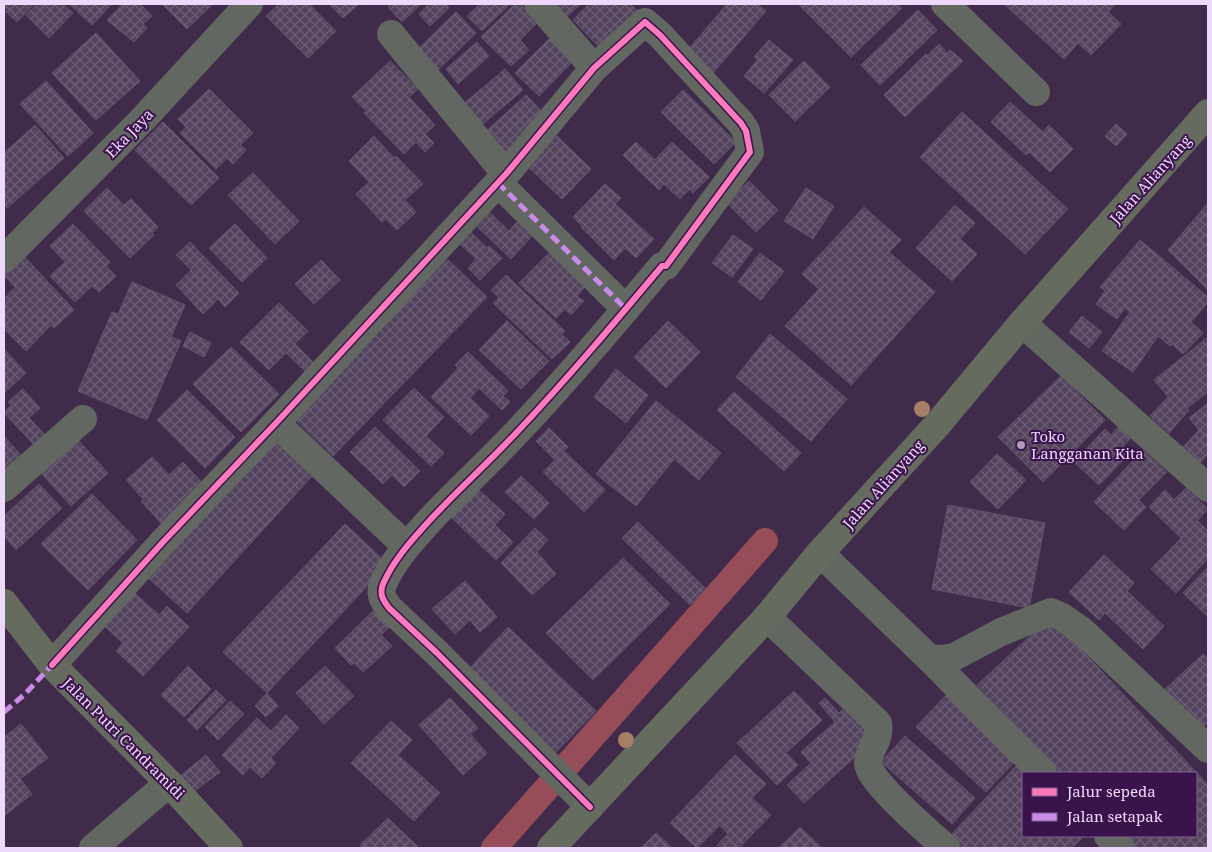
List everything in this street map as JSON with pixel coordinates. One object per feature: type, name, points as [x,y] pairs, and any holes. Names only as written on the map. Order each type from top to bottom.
[{"type":"street","name":"Eka Jaya","points":[[4,259],[143,119],[249,4]]},
{"type":"street","points":[[538,4],[594,68]]},
{"type":"street","points":[[945,4],[1036,92]]},
{"type":"street","points":[[52,665],[163,542],[502,179],[594,68],[651,13],[660,35],[741,123],[748,137],[750,152],[666,266],[662,266],[626,310],[518,431],[462,485],[406,546],[383,585],[381,593],[383,601],[584,800]]},
{"type":"street","points":[[391,34],[502,179],[626,310]]},
{"type":"street","name":"Jalan Alianyang","points":[[551,848],[584,800],[767,617],[820,553],[937,425],[1022,323],[1208,113]]},
{"type":"street","points":[[1022,323],[1208,488]]},
{"type":"street","points":[[4,488],[83,419]]},
{"type":"street","points":[[276,423],[406,546]]},
{"type":"street","points":[[820,553],[930,658],[1042,772]]},
{"type":"street","name":"Jalan Putri Candramidi","points":[[4,603],[52,665],[169,782],[229,848]]},
{"type":"street","points":[[930,658],[954,657],[1001,632],[1051,612],[1081,630],[1208,748]]},
{"type":"street","points":[[767,617],[878,723],[879,733],[868,764],[870,772],[880,786],[946,848]]},
{"type":"street","points":[[93,848],[169,782]]},
{"type":"street","points":[[1109,837],[1121,848]]},
{"type":"building","points":[[4,4],[34,4],[17,22],[4,10]]},
{"type":"building","points":[[37,4],[63,4],[73,13],[49,38],[26,15]]},
{"type":"building","points":[[69,4],[112,4],[92,25]]},
{"type":"building","points":[[123,4],[140,4],[152,16],[143,24],[147,28],[134,42],[107,20]]},
{"type":"building","points":[[162,4],[213,4],[187,29]]},
{"type":"building","points":[[279,4],[309,4],[336,31],[308,58],[266,16]]},
{"type":"building","points":[[329,4],[359,4],[343,18]]},
{"type":"building","points":[[391,4],[421,4],[402,22],[388,7]]},
{"type":"building","points":[[429,4],[446,4],[449,8],[430,26],[419,14]]},
{"type":"building","points":[[480,4],[510,4],[482,31],[467,16]]},
{"type":"building","points":[[515,4],[520,4],[538,22],[520,40],[529,50],[511,66],[481,37]]},
{"type":"building","points":[[556,4],[581,4],[567,16]]},
{"type":"building","points":[[589,4],[630,4],[638,11],[600,48],[573,20]]},
{"type":"building","points":[[727,4],[757,4],[766,11],[713,73],[687,51]]},
{"type":"building","points":[[798,4],[897,4],[902,8],[851,57]]},
{"type":"building","points":[[1004,4],[1115,4],[1108,12],[1121,24],[1091,55],[1078,43],[1064,59]]},
{"type":"building","points":[[918,10],[937,30],[880,85],[861,65]]},
{"type":"building","points":[[456,12],[476,33],[437,71],[417,50]]},
{"type":"building","points":[[557,31],[580,54],[539,96],[515,73]]},
{"type":"building","points":[[96,33],[140,81],[96,120],[52,73]]},
{"type":"building","points":[[769,40],[793,60],[764,93],[744,76],[758,59],[754,57]]},
{"type":"building","points":[[477,42],[489,56],[458,84],[446,69]]},
{"type":"building","points":[[939,44],[947,53],[950,50],[963,61],[905,117],[884,95],[926,54],[928,55]]},
{"type":"building","points":[[390,61],[418,89],[409,97],[435,125],[425,134],[434,143],[425,152],[416,142],[404,154],[364,113],[366,111],[352,97]]},
{"type":"building","points":[[804,61],[830,87],[795,121],[769,95]]},
{"type":"building","points":[[505,69],[523,90],[479,127],[461,106]]},
{"type":"building","points":[[46,81],[93,133],[68,156],[20,104]]},
{"type":"building","points":[[209,89],[253,133],[240,145],[246,150],[233,164],[227,158],[216,169],[180,133],[186,127],[178,119]]},
{"type":"building","points":[[683,90],[736,142],[714,164],[661,112]]},
{"type":"building","points":[[526,95],[546,116],[503,160],[481,136]]},
{"type":"building","points":[[1010,102],[1043,132],[1049,125],[1073,149],[1050,172],[1029,152],[1026,155],[991,122]]},
{"type":"building","points":[[962,112],[1068,209],[1025,254],[920,157]]},
{"type":"building","points":[[163,122],[219,178],[191,205],[135,150]]},
{"type":"building","points":[[1116,124],[1127,134],[1116,146],[1105,136]]},
{"type":"building","points":[[35,125],[64,158],[7,208],[4,204],[4,153]]},
{"type":"building","points":[[553,132],[591,169],[562,199],[523,162]]},
{"type":"building","points":[[374,136],[394,158],[396,156],[423,184],[405,200],[416,212],[397,230],[386,219],[382,222],[356,194],[369,182],[349,161]]},
{"type":"building","points":[[636,142],[655,160],[672,142],[709,177],[693,193],[690,189],[680,199],[664,184],[659,190],[623,155]]},
{"type":"building","points":[[253,173],[299,221],[275,244],[228,195]]},
{"type":"building","points":[[749,181],[778,210],[756,232],[727,203]]},
{"type":"building","points":[[605,184],[621,198],[615,204],[654,239],[636,258],[625,248],[614,260],[573,217]]},
{"type":"building","points":[[107,188],[124,205],[131,199],[158,227],[152,233],[154,235],[130,258],[84,211]]},
{"type":"building","points":[[806,188],[834,206],[813,239],[784,221]]},
{"type":"building","points":[[1208,203],[1208,290],[1168,250]]},
{"type":"building","points":[[955,205],[975,223],[960,239],[977,254],[952,281],[916,248]]},
{"type":"building","points":[[484,207],[509,231],[517,222],[532,236],[511,259],[470,220]]},
{"type":"building","points":[[864,207],[901,240],[889,252],[935,292],[851,385],[785,326],[819,289],[802,274]]},
{"type":"building","points":[[73,224],[110,262],[106,266],[116,276],[99,292],[92,286],[75,302],[50,276],[65,262],[50,246]]},
{"type":"building","points":[[235,224],[267,258],[242,282],[209,248]]},
{"type":"building","points":[[468,229],[487,248],[489,246],[502,258],[480,280],[468,268],[476,259],[457,241]]},
{"type":"building","points":[[733,235],[753,249],[732,277],[712,263]]},
{"type":"building","points":[[1140,240],[1208,297],[1208,302],[1191,322],[1203,333],[1183,354],[1172,344],[1170,346],[1158,336],[1133,372],[1102,351],[1130,312],[1125,308],[1117,319],[1096,304],[1105,291],[1100,287]]},
{"type":"building","points":[[190,242],[239,293],[225,307],[218,299],[203,314],[176,285],[191,270],[176,255]]},
{"type":"building","points":[[549,253],[585,287],[577,296],[584,301],[571,315],[565,309],[556,318],[519,283]]},
{"type":"building","points":[[760,253],[784,271],[761,300],[738,282]]},
{"type":"building","points":[[22,254],[74,310],[54,328],[51,325],[26,351],[4,329],[4,299],[15,287],[4,275],[4,270]]},
{"type":"building","points":[[443,255],[487,297],[333,456],[290,414]]},
{"type":"building","points":[[321,260],[340,280],[314,304],[295,284]]},
{"type":"building","points":[[506,275],[565,331],[561,334],[570,342],[552,359],[493,303],[499,298],[491,290]]},
{"type":"building","points":[[132,282],[185,305],[171,337],[181,341],[147,420],[78,391],[112,312],[118,314]]},
{"type":"building","points":[[279,303],[308,331],[295,344],[313,362],[305,371],[286,353],[269,370],[240,342]]},
{"type":"building","points":[[1082,316],[1102,332],[1089,348],[1069,332]]},
{"type":"building","points":[[507,321],[549,361],[521,389],[479,350]]},
{"type":"building","points":[[668,321],[700,352],[666,388],[634,357]]},
{"type":"building","points":[[190,332],[211,343],[204,357],[183,346]]},
{"type":"building","points":[[770,334],[847,399],[811,441],[736,377]]},
{"type":"building","points":[[1208,337],[1208,392],[1187,408],[1189,410],[1169,433],[1150,416],[1168,397],[1154,380]]},
{"type":"building","points":[[231,347],[279,394],[241,432],[193,384]]},
{"type":"building","points":[[4,349],[26,373],[4,393]]},
{"type":"building","points":[[468,352],[508,391],[503,396],[510,402],[502,410],[479,388],[470,398],[489,416],[471,435],[431,397],[458,368],[455,365]]},
{"type":"building","points":[[616,369],[648,395],[626,423],[594,397]]},
{"type":"building","points":[[1061,376],[1105,420],[1043,482],[998,437]]},
{"type":"building","points":[[414,388],[444,417],[426,436],[444,453],[431,466],[383,420]]},
{"type":"building","points":[[23,389],[40,408],[29,418],[49,439],[38,449],[4,413],[11,405],[8,402]]},
{"type":"building","points":[[187,390],[235,437],[205,468],[157,420]]},
{"type":"building","points":[[734,392],[801,453],[784,471],[717,410]]},
{"type":"building","points":[[656,401],[721,453],[699,480],[674,459],[636,506],[596,474]]},
{"type":"building","points":[[1208,403],[1208,454],[1200,463],[1183,447],[1199,430],[1189,418]]},
{"type":"building","points":[[1120,425],[1132,437],[1123,446],[1130,453],[1099,485],[1074,462],[1105,429],[1111,435]]},
{"type":"building","points":[[375,427],[420,471],[404,487],[392,475],[383,484],[350,452]]},
{"type":"building","points":[[549,428],[568,447],[564,451],[605,490],[584,512],[543,472],[555,460],[536,441]]},
{"type":"building","points":[[271,435],[314,474],[187,613],[144,574]]},
{"type":"building","points":[[4,436],[28,463],[4,480]]},
{"type":"building","points":[[79,441],[108,473],[71,506],[42,474]]},
{"type":"building","points":[[1143,450],[1167,472],[1139,500],[1146,507],[1124,530],[1094,502]]},
{"type":"building","points":[[997,454],[1026,480],[998,509],[970,482]]},
{"type":"building","points":[[152,457],[169,475],[183,462],[203,484],[161,523],[141,501],[143,499],[126,480]]},
{"type":"building","points":[[521,476],[549,503],[534,519],[505,492]]},
{"type":"building","points":[[39,484],[62,508],[16,550],[4,536],[4,516]]},
{"type":"building","points":[[1186,488],[1208,509],[1181,538],[1149,507],[1165,490],[1174,500]]},
{"type":"building","points":[[478,489],[505,514],[495,525],[513,542],[496,560],[451,517]]},
{"type":"building","points":[[92,494],[137,540],[88,590],[41,544]]},
{"type":"building","points":[[948,505],[1045,523],[1029,608],[932,589]]},
{"type":"building","points":[[1198,521],[1208,531],[1208,558],[1176,593],[1151,569]]},
{"type":"building","points":[[638,522],[706,589],[690,605],[622,538]]},
{"type":"building","points":[[345,524],[388,564],[267,693],[223,652]]},
{"type":"building","points":[[535,528],[548,540],[537,552],[556,574],[532,595],[501,563]]},
{"type":"building","points":[[1104,555],[1134,583],[1127,591],[1164,626],[1143,649],[1105,613],[1099,620],[1069,592]]},
{"type":"building","points":[[623,558],[670,604],[593,680],[546,633]]},
{"type":"building","points":[[1208,567],[1208,617],[1183,593]]},
{"type":"building","points":[[465,581],[497,617],[480,632],[470,620],[455,634],[432,609]]},
{"type":"building","points":[[129,588],[159,615],[167,606],[189,627],[143,676],[116,651],[123,643],[99,621]]},
{"type":"building","points":[[374,610],[390,626],[381,635],[392,646],[363,672],[354,663],[351,665],[335,648]]},
{"type":"building","points":[[1051,617],[1196,772],[1059,772],[977,685]]},
{"type":"building","points":[[508,627],[596,711],[555,753],[468,670]]},
{"type":"building","points":[[1203,654],[1208,659],[1208,722],[1200,731],[1162,692]]},
{"type":"building","points":[[188,666],[211,689],[184,717],[161,695]]},
{"type":"building","points":[[325,666],[354,696],[324,724],[296,693]]},
{"type":"building","points":[[216,690],[226,700],[197,730],[187,720]]},
{"type":"building","points":[[794,691],[822,720],[786,753],[798,765],[777,785],[737,743]]},
{"type":"building","points":[[949,692],[1019,757],[986,792],[916,727]]},
{"type":"building","points":[[267,693],[278,706],[266,717],[255,706]]},
{"type":"building","points":[[450,698],[478,728],[470,734],[487,753],[463,775],[419,725]]},
{"type":"building","points":[[825,698],[839,713],[847,706],[870,731],[868,745],[804,803],[787,785],[811,763],[801,752],[835,722],[819,703]]},
{"type":"building","points":[[230,701],[244,714],[218,740],[205,727]]},
{"type":"building","points":[[286,715],[299,728],[271,758],[276,763],[262,778],[250,767],[243,775],[222,755],[257,718],[271,731]]},
{"type":"building","points":[[391,721],[412,740],[398,755],[440,793],[414,821],[351,763]]},
{"type":"building","points":[[21,724],[48,758],[20,779],[32,794],[4,816],[4,737]]},
{"type":"building","points":[[905,736],[975,798],[952,824],[881,762]]},
{"type":"building","points":[[206,755],[220,772],[188,796],[175,780]]},
{"type":"building","points":[[735,755],[766,784],[752,798],[771,815],[739,848],[720,848],[717,845],[728,834],[720,825],[697,848],[670,823]]},
{"type":"building","points":[[1016,766],[1024,772],[1022,772],[1022,837],[1083,837],[1072,848],[963,848],[950,836]]},
{"type":"building","points":[[1197,773],[1208,785],[1208,848],[1130,848],[1119,837],[1197,837]]},
{"type":"building","points":[[388,818],[419,848],[363,848],[360,845]]},
{"type":"building","points":[[800,827],[822,848],[779,848]]},
{"type":"building","points":[[656,833],[672,848],[641,848]]},
{"type":"waterway","points":[[494,848],[765,541]]},
{"type":"marked path","points":[[498,183],[626,309]]},
{"type":"marked path","points":[[4,712],[25,694],[52,665]]},
{"type":"cycle path","points":[[52,665],[163,542],[276,423],[506,174],[594,68],[645,22],[660,35],[741,123],[746,131],[750,152],[666,266],[662,266],[537,411],[410,542],[392,566],[381,591],[383,600],[389,608],[437,653],[590,807]]},
{"type":"place","name":"Toko Langganan Kita","points":[[1021,445]]}]
